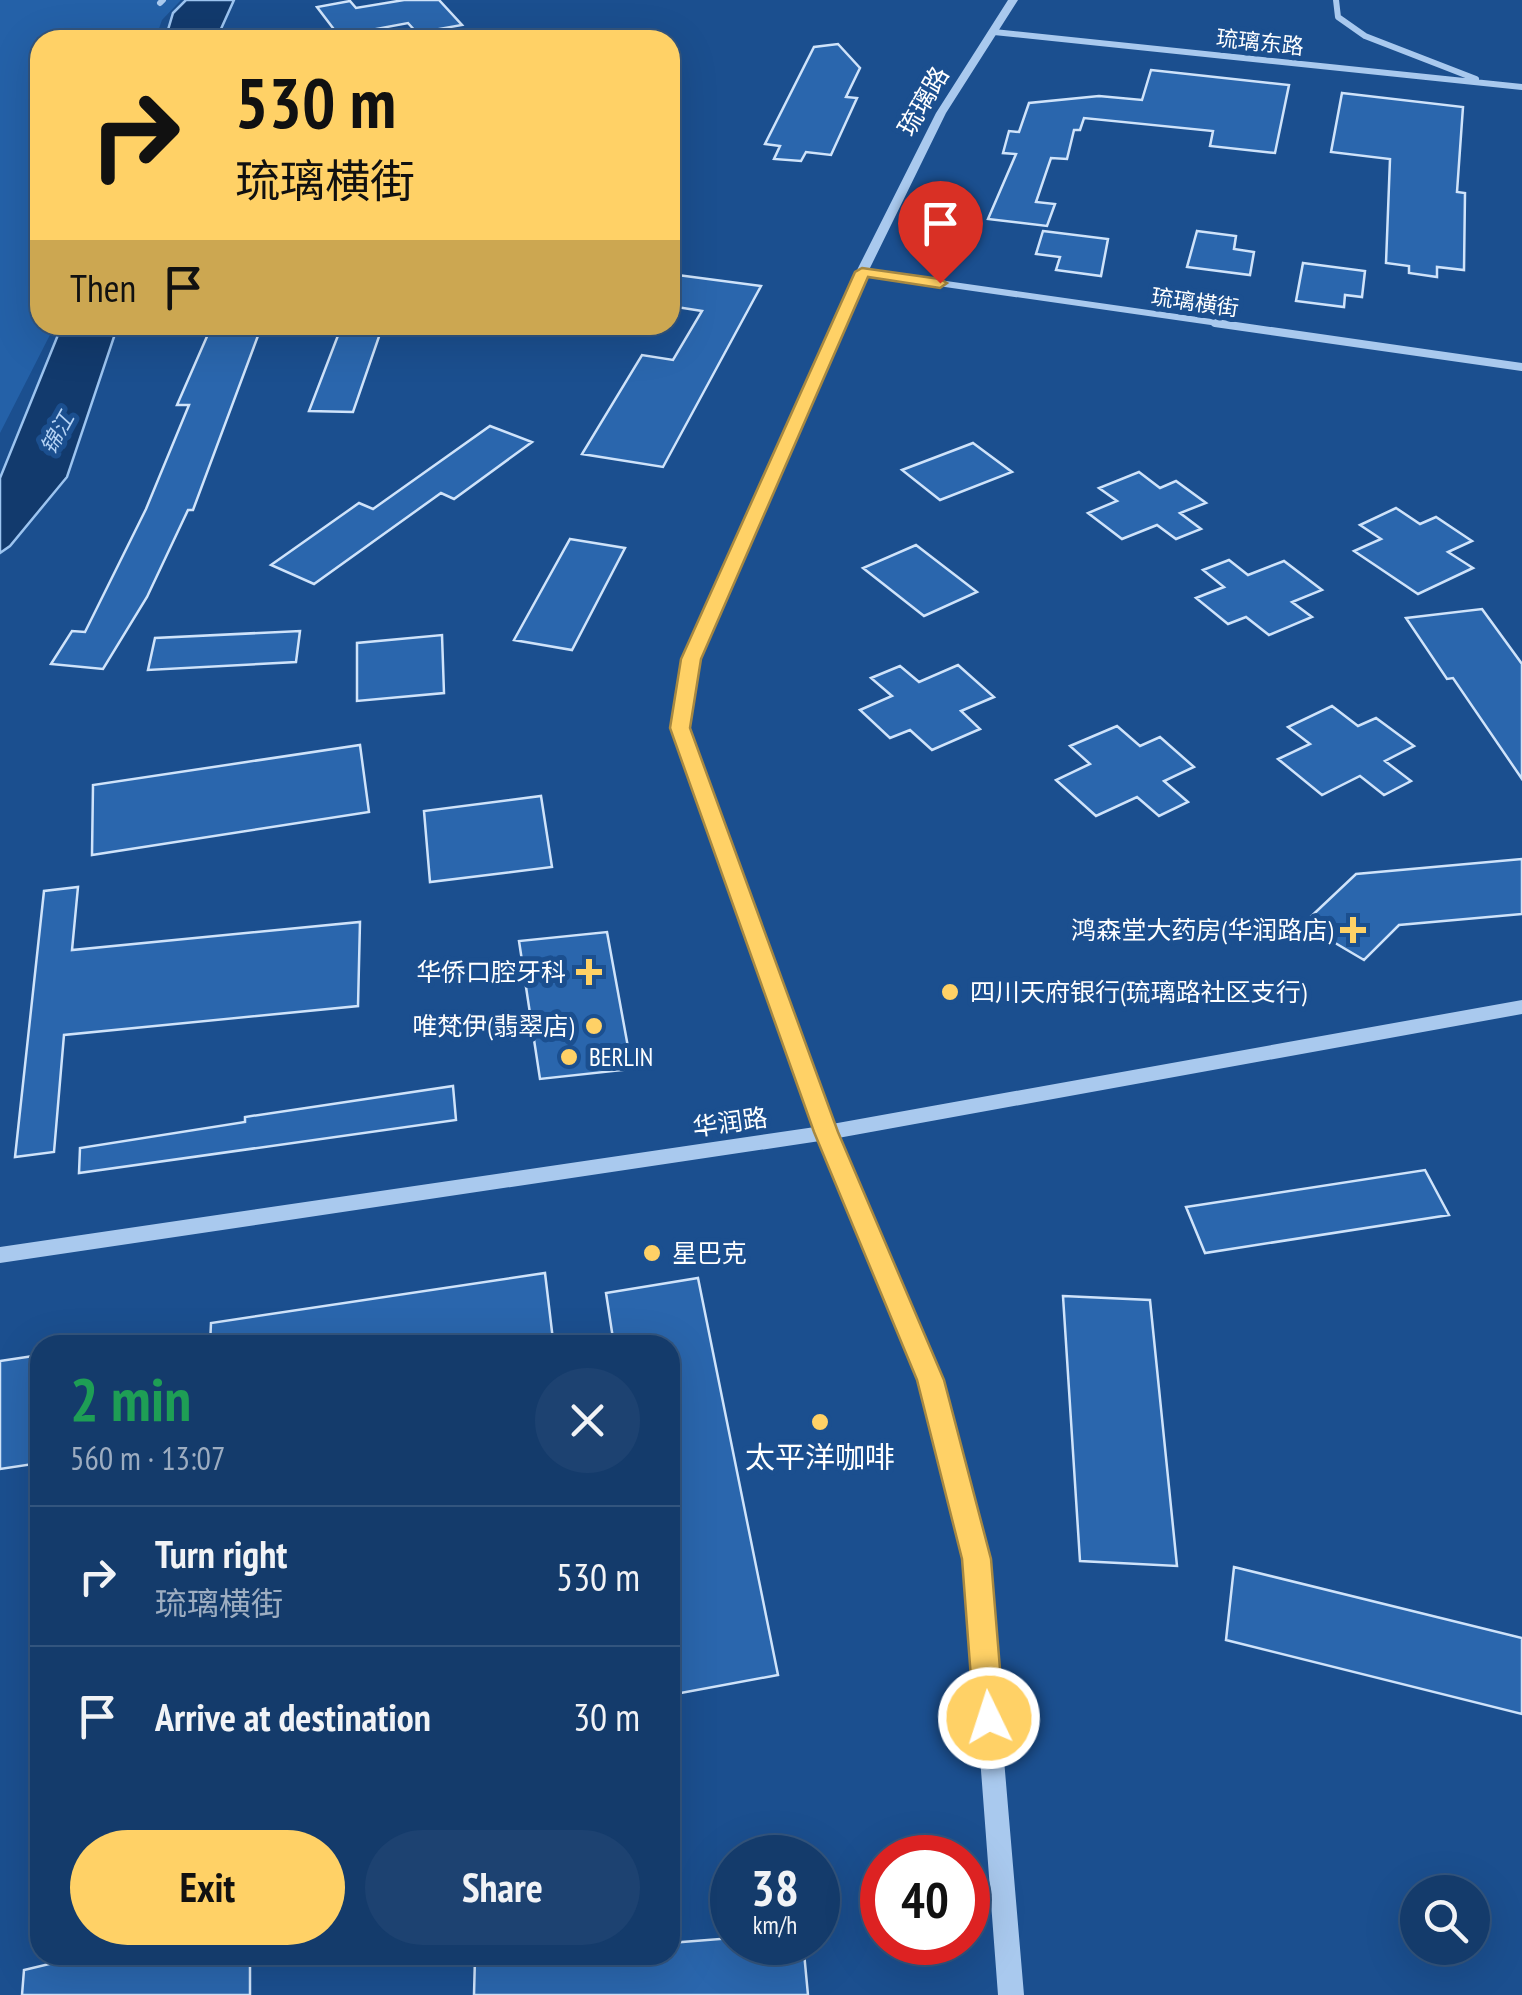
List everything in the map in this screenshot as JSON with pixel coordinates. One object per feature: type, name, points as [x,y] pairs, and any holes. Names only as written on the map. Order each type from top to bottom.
[{"type":"street","name":"琉璃路","points":[[1011,1995],[976,1559],[931,1380],[826,1132],[680,728],[691,659],[862,272],[941,113],[1013,0]]},
{"type":"street","points":[[1336,0],[1338,17],[1365,36],[1489,84]]},
{"type":"street","name":"琉璃东路","points":[[994,32],[1522,87]]},
{"type":"street","name":"琉璃横街","points":[[862,272],[1522,368]]},
{"type":"street","name":"华润路","points":[[0,1254],[826,1132],[1522,1007]]},
{"type":"shaded area","points":[[0,0],[181,0],[162,20],[158,30],[30,30],[30,335],[50,335],[0,433]]},
{"type":"water","points":[[186,0],[234,0],[220,30],[168,30],[173,13]]},
{"type":"water","name":"锦江","points":[[58,335],[115,335],[67,477],[0,553],[0,478]]},
{"type":"building","points":[[404,0],[439,0],[462,25],[414,30],[408,23],[371,30],[334,30],[317,7],[350,1],[356,8]]},
{"type":"building","points":[[838,44],[860,68],[846,97],[857,98],[831,155],[806,152],[801,161],[774,159],[780,146],[765,144],[814,47]]},
{"type":"building","points":[[1151,70],[1289,85],[1275,153],[1210,146],[1213,131],[1084,118],[1080,130],[1074,130],[1067,159],[1051,158],[1036,202],[1055,204],[1047,226],[988,219],[1016,154],[1003,153],[1009,131],[1019,132],[1029,103],[1099,96],[1142,100]]},
{"type":"building","points":[[1342,93],[1463,107],[1457,192],[1465,193],[1464,270],[1437,267],[1437,277],[1409,273],[1409,266],[1386,263],[1390,159],[1331,152]]},
{"type":"building","points":[[1043,231],[1108,239],[1101,276],[1056,270],[1060,257],[1036,254]]},
{"type":"building","points":[[1197,231],[1236,236],[1234,249],[1254,252],[1250,275],[1187,267]]},
{"type":"building","points":[[1303,263],[1365,271],[1362,297],[1345,295],[1344,307],[1296,301]]},
{"type":"building","points":[[680,275],[761,286],[663,467],[582,454],[642,355],[673,360],[702,311],[680,308]]},
{"type":"building","points":[[208,335],[258,335],[193,510],[188,510],[147,597],[103,669],[51,664],[72,631],[85,632],[146,509],[189,405],[177,405]]},
{"type":"building","points":[[338,335],[380,335],[353,412],[309,411]]},
{"type":"building","points":[[490,426],[532,442],[454,499],[441,493],[314,584],[271,565],[359,503],[373,509]]},
{"type":"building","points":[[973,443],[1012,472],[940,500],[902,470]]},
{"type":"building","points":[[1139,472],[1160,488],[1176,481],[1206,503],[1180,513],[1201,529],[1176,539],[1157,525],[1122,539],[1088,513],[1117,501],[1099,488]]},
{"type":"building","points":[[1396,508],[1420,524],[1436,517],[1472,541],[1448,552],[1473,568],[1418,594],[1354,551],[1381,539],[1360,525]]},
{"type":"building","points":[[570,539],[625,548],[572,650],[514,640]]},
{"type":"building","points":[[916,545],[977,592],[924,616],[863,568]]},
{"type":"building","points":[[1229,560],[1248,575],[1284,561],[1322,590],[1292,602],[1312,617],[1269,635],[1246,617],[1228,624],[1196,598],[1224,587],[1203,570]]},
{"type":"building","points":[[1482,609],[1522,664],[1522,779],[1453,678],[1447,679],[1406,618]]},
{"type":"building","points":[[300,631],[296,662],[148,670],[155,638]]},
{"type":"building","points":[[442,635],[444,693],[357,701],[357,643]]},
{"type":"building","points":[[958,665],[994,697],[961,711],[980,729],[932,750],[910,730],[890,738],[860,710],[892,696],[871,678],[900,666],[919,682]]},
{"type":"building","points":[[1332,706],[1358,726],[1376,718],[1414,746],[1385,761],[1411,781],[1384,795],[1360,776],[1322,795],[1278,759],[1310,744],[1288,727]]},
{"type":"building","points":[[1117,726],[1140,746],[1160,737],[1194,767],[1164,781],[1188,802],[1159,816],[1137,797],[1096,816],[1056,780],[1090,764],[1070,746]]},
{"type":"building","points":[[360,745],[369,812],[92,855],[93,785]]},
{"type":"building","points":[[541,796],[552,867],[430,882],[424,811]]},
{"type":"building","points":[[1522,859],[1522,914],[1399,925],[1364,960],[1303,924],[1356,874]]},
{"type":"building","points":[[78,887],[72,950],[360,922],[358,1006],[64,1035],[54,1152],[15,1157],[44,891]]},
{"type":"building","points":[[607,932],[632,1069],[540,1079],[519,941]]},
{"type":"building","points":[[453,1086],[456,1120],[79,1173],[80,1148],[245,1122],[245,1117]]},
{"type":"building","points":[[1425,1170],[1449,1215],[1205,1253],[1186,1207]]},
{"type":"building","points":[[545,1273],[552,1335],[210,1335],[211,1323]]},
{"type":"building","points":[[698,1278],[778,1675],[680,1693],[680,1335],[612,1335],[606,1293]]},
{"type":"building","points":[[1063,1296],[1150,1300],[1177,1566],[1080,1561]]},
{"type":"building","points":[[30,1356],[30,1464],[0,1469],[0,1361]]},
{"type":"building","points":[[1234,1567],[1522,1638],[1522,1714],[1226,1640]]},
{"type":"building","points":[[710,1940],[710,1965],[805,1965],[808,1995],[474,1995],[475,1965],[680,1965],[680,1942]]},
{"type":"building","points":[[45,1965],[250,1965],[250,1995],[22,1995],[24,1970]]},
{"type":"place","name":"鸿森堂大药房(华润路店)","points":[[1353,930]]},
{"type":"place","name":"华侨口腔牙科","points":[[589,972]]},
{"type":"place","name":"四川天府银行(琉璃路社区支行)","points":[[950,992]]},
{"type":"place","name":"唯梵伊(翡翠店)","points":[[594,1026]]},
{"type":"place","name":"BERLIN","points":[[569,1057]]},
{"type":"place","name":"星巴克","points":[[652,1253]]},
{"type":"place","name":"太平洋咖啡","points":[[820,1422]]},
{"type":"route","points":[[940,283],[862,272],[691,659],[680,728],[826,1132],[931,1380],[976,1559],[989,1718]]}]
